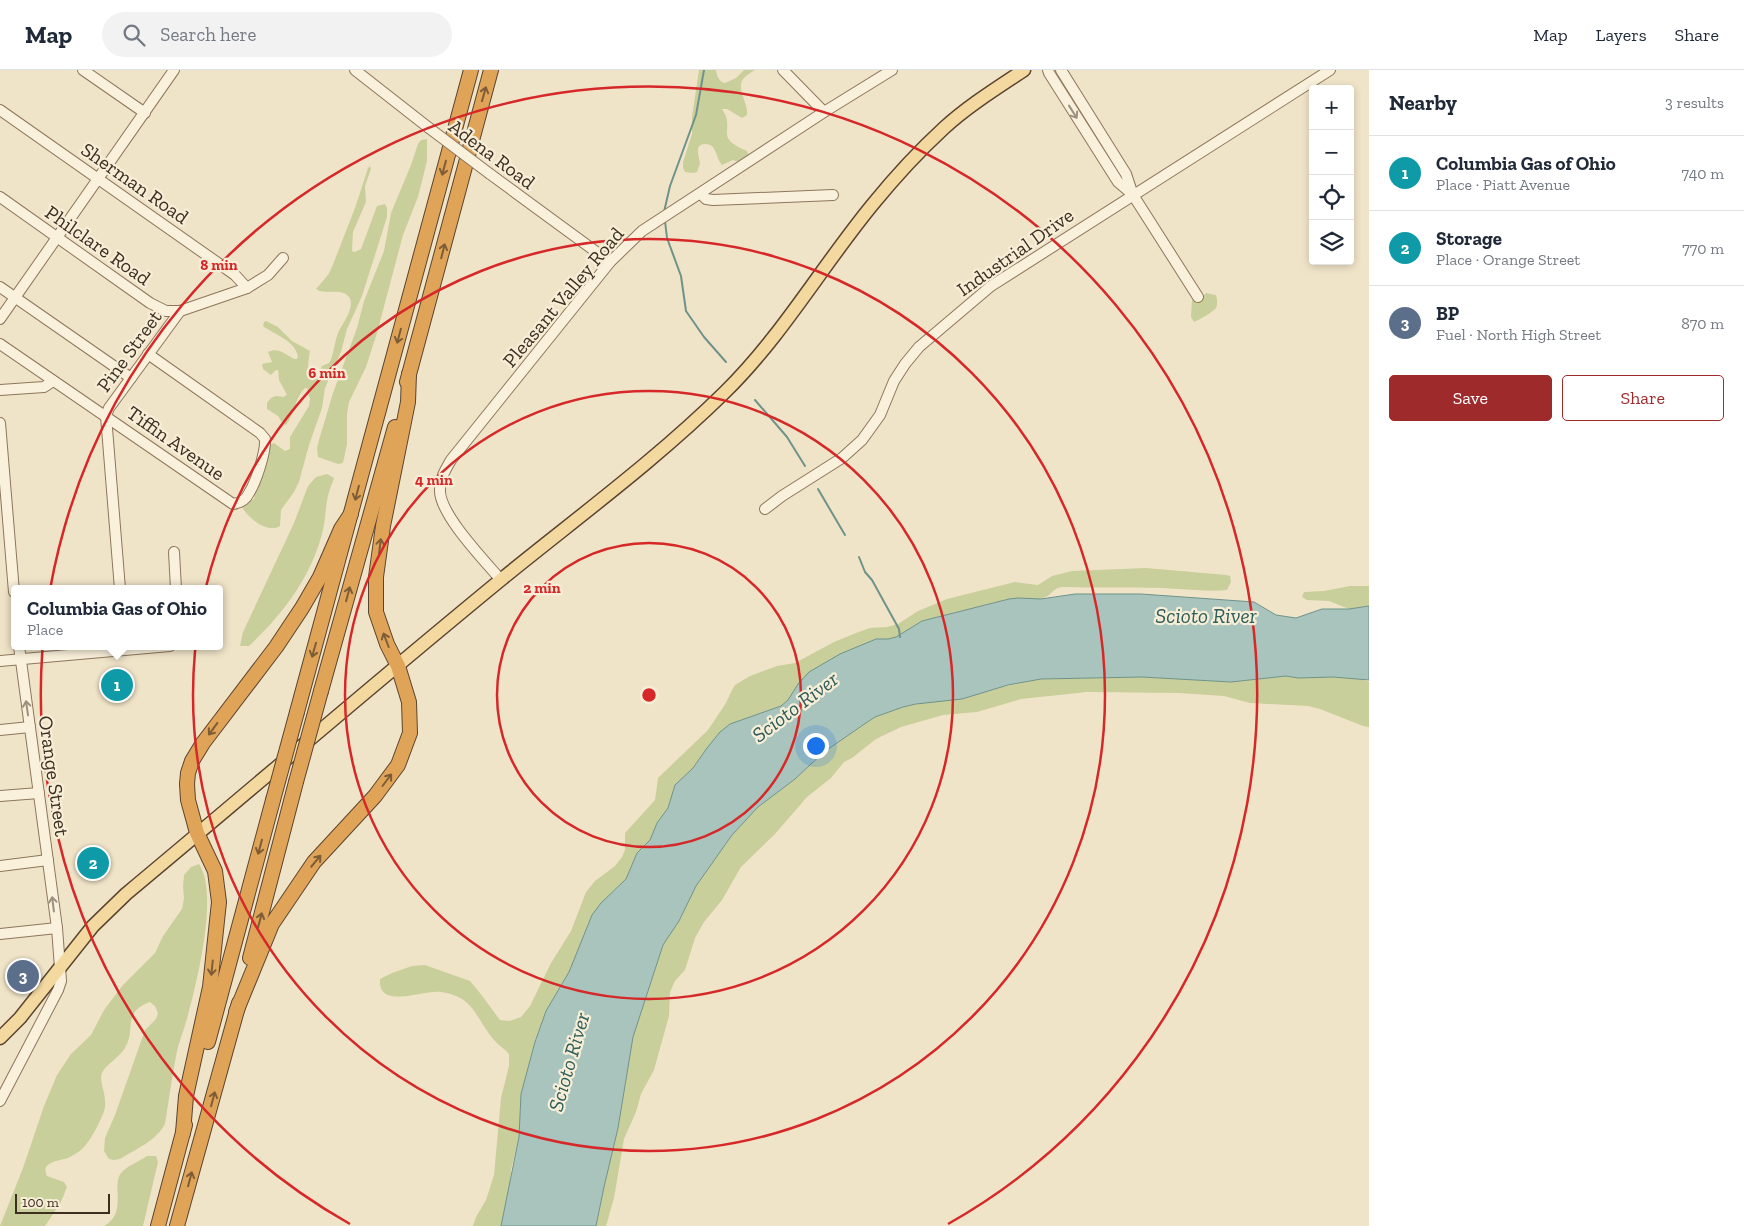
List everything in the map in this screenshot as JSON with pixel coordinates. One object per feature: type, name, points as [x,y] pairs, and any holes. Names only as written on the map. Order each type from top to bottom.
[{"type":"highway","points":[[191,1092],[273,800],[471,70]]},
{"type":"highway","points":[[177,1226],[205,1129],[296,782],[491,70]]},
{"type":"highway","points":[[236,1012],[272,924],[314,862],[375,796],[398,764],[410,733],[409,702],[398,666],[387,644],[376,612],[376,578],[383,526],[408,402],[409,374]]},
{"type":"highway","points":[[158,1226],[183,1134],[191,1092],[210,987],[219,902],[215,871],[197,833],[188,800],[187,784],[192,761],[218,723],[276,647],[302,608],[320,578],[341,529],[351,514]]},
{"type":"main road","points":[[0,1038],[20,1018],[94,926],[110,909],[197,833],[649,459],[726,391],[778,332],[873,204],[911,161],[946,126],[996,88],[1024,70]]},
{"type":"street","points":[[83,70],[145,113]]},
{"type":"street","points":[[0,319],[174,70]]},
{"type":"street","name":"Adena Road","points":[[355,70],[490,174],[610,262]]},
{"type":"street","points":[[782,70],[824,112]]},
{"type":"street","name":"Pleasant Valley Road","points":[[501,580],[446,511],[440,496],[440,489],[444,473],[451,460],[610,262],[642,231],[824,112],[892,70]]},
{"type":"street","points":[[1048,70],[1118,182],[1133,195]]},
{"type":"street","points":[[1061,70],[1126,174],[1133,195],[1198,297]]},
{"type":"street","name":"Industrial Drive","points":[[765,509],[842,458],[862,440],[880,415],[894,382],[905,364],[919,347],[991,286],[1330,70]]},
{"type":"street","name":"Sherman Road","points":[[0,110],[235,275],[247,288]]},
{"type":"street","points":[[700,194],[706,199],[713,200],[833,195]]},
{"type":"street","name":"Philclare Road","points":[[0,197],[150,303],[166,311],[180,311]]},
{"type":"street","name":"Pine Street","points":[[120,585],[106,416],[109,408],[180,311],[247,288],[268,275],[283,258]]},
{"type":"street","points":[[0,287],[131,378]]},
{"type":"street","name":"Tiffin Avenue","points":[[0,344],[233,504],[239,503],[250,493],[264,454],[265,439],[260,433],[148,354]]},
{"type":"street","points":[[0,390],[44,386],[53,381]]},
{"type":"street","points":[[0,423],[13,585]]},
{"type":"street","points":[[174,552],[176,585]]},
{"type":"street","name":"Orange Street","points":[[0,1101],[61,981],[57,928],[19,650]]},
{"type":"street","points":[[0,661],[115,650]]},
{"type":"street","points":[[0,730],[30,727]]},
{"type":"street","points":[[0,796],[39,793]]},
{"type":"street","points":[[0,866],[48,860]]},
{"type":"street","points":[[0,934],[57,928]]},
{"type":"green space","points":[[699,70],[716,70],[721,81],[725,83],[736,78],[744,70],[755,70],[745,77],[741,85],[747,115],[742,118],[727,109],[722,109],[726,117],[727,133],[730,141],[747,151],[749,156],[741,163],[733,160],[722,165],[713,147],[707,144],[701,145],[698,149],[700,164],[697,172],[693,173],[685,172],[683,162],[692,134],[692,117]]},
{"type":"green space","points":[[427,139],[427,161],[418,197],[403,235],[366,367],[349,402],[347,444],[343,463],[338,464],[318,457],[317,448],[319,440],[333,393],[357,328],[364,301],[384,251],[391,213],[418,144],[421,140]]},
{"type":"green space","points":[[370,166],[371,169],[365,186],[366,202],[353,232],[352,251],[355,252],[361,249],[377,206],[385,204],[387,217],[362,296],[347,329],[341,352],[325,388],[322,408],[299,482],[281,510],[280,526],[269,528],[258,524],[242,507],[254,499],[270,445],[274,443],[285,451],[290,449],[290,437],[309,406],[310,399],[307,388],[305,388],[299,396],[286,425],[283,424],[278,416],[267,409],[267,403],[272,397],[287,395],[279,380],[278,370],[271,375],[263,369],[262,364],[272,362],[268,352],[275,350],[294,359],[297,359],[298,356],[293,346],[284,338],[263,326],[264,322],[266,321],[278,327],[292,341],[310,351],[308,368],[311,377],[316,376],[322,366],[329,363],[338,333],[350,310],[351,301],[346,294],[324,292],[316,289],[332,267]]},
{"type":"green space","points":[[1206,293],[1216,295],[1216,308],[1194,322],[1191,317],[1192,300],[1200,299]]},
{"type":"green space","points":[[327,474],[334,478],[329,490],[322,534],[310,566],[293,595],[273,622],[249,646],[240,646],[243,632],[294,523],[308,486],[316,477]]},
{"type":"green space","points":[[1146,568],[1227,575],[1230,576],[1231,582],[1227,590],[1219,591],[1062,587],[1057,588],[1043,598],[1009,599],[922,621],[896,637],[876,639],[798,684],[788,700],[781,706],[730,724],[720,732],[693,768],[675,785],[668,808],[657,823],[650,840],[637,853],[626,879],[601,903],[569,972],[546,1011],[535,1042],[521,1094],[519,1137],[501,1226],[473,1226],[486,1200],[494,1175],[501,1098],[509,1066],[509,1054],[488,1033],[474,1010],[461,999],[441,992],[394,996],[386,994],[381,989],[380,979],[412,966],[425,965],[470,981],[500,1020],[509,1021],[521,1017],[530,1006],[551,963],[571,931],[586,892],[595,881],[615,866],[622,857],[625,850],[625,833],[655,800],[658,778],[708,730],[726,703],[735,685],[750,676],[777,666],[795,663],[834,642],[856,633],[870,628],[898,624],[918,611],[947,599],[1015,582],[1038,585],[1052,576],[1072,571]]},
{"type":"green space","points":[[1350,586],[1369,586],[1369,606],[1349,609],[1329,601],[1307,600],[1302,597],[1304,592],[1324,591]]},
{"type":"green space","points":[[1286,676],[1339,676],[1369,682],[1369,727],[1308,706],[1250,703],[1224,696],[1178,693],[1087,692],[1021,699],[977,712],[943,715],[901,727],[876,739],[844,762],[831,778],[807,797],[775,834],[741,867],[722,900],[704,922],[695,938],[685,970],[675,981],[670,992],[669,1016],[654,1070],[641,1094],[636,1112],[624,1139],[614,1198],[606,1226],[596,1226],[618,1128],[633,1037],[663,945],[679,921],[696,886],[732,835],[758,807],[795,779],[824,752],[875,717],[903,707],[1041,679],[1142,677],[1231,682]]},
{"type":"green space","points":[[199,864],[205,877],[207,916],[201,960],[187,1020],[177,1051],[165,1124],[151,1140],[120,1159],[109,1159],[104,1151],[105,1138],[145,1030],[156,1019],[158,1013],[155,1006],[150,1002],[141,1006],[136,1011],[131,1021],[130,1034],[125,1048],[102,1073],[101,1082],[105,1097],[105,1108],[91,1138],[78,1152],[68,1158],[51,1163],[46,1168],[47,1176],[64,1182],[67,1187],[61,1202],[45,1226],[0,1226],[57,1075],[71,1054],[91,1035],[104,1010],[123,985],[155,953],[163,936],[182,909],[184,875],[191,867]]},
{"type":"green space","points":[[147,1156],[156,1156],[158,1162],[143,1226],[104,1226],[115,1214],[118,1199],[118,1178],[121,1173]]},
{"type":"water","name":"Scioto River","points":[[1075,594],[1141,594],[1254,602],[1276,615],[1296,618],[1322,609],[1349,609],[1369,606],[1369,680],[1286,676],[1231,682],[1142,677],[1041,679],[1008,685],[962,699],[916,704],[875,717],[824,752],[795,779],[758,807],[732,835],[696,886],[679,921],[663,945],[633,1037],[618,1128],[596,1226],[501,1226],[519,1137],[521,1094],[535,1042],[546,1011],[569,972],[592,915],[601,903],[626,879],[637,853],[650,840],[657,823],[668,808],[675,785],[693,768],[720,732],[730,724],[781,706],[788,700],[798,684],[809,672],[840,654],[876,639],[896,637],[922,621],[1009,599],[1041,599]]},
{"type":"waterway","points":[[664,212],[670,186],[696,115],[704,70]]},
{"type":"waterway","points":[[665,221],[667,238],[681,276],[686,311],[704,337],[726,362]]},
{"type":"waterway","points":[[755,400],[787,437],[805,466]]},
{"type":"waterway","points":[[818,489],[845,535]]},
{"type":"waterway","points":[[859,557],[865,572],[872,580],[899,629],[900,637]]},
{"type":"place","name":"Columbia Gas of Ohio","points":[[117,685]]},
{"type":"place","name":"Storage","points":[[93,863]]},
{"type":"place","name":"BP","points":[[23,976]]}]
